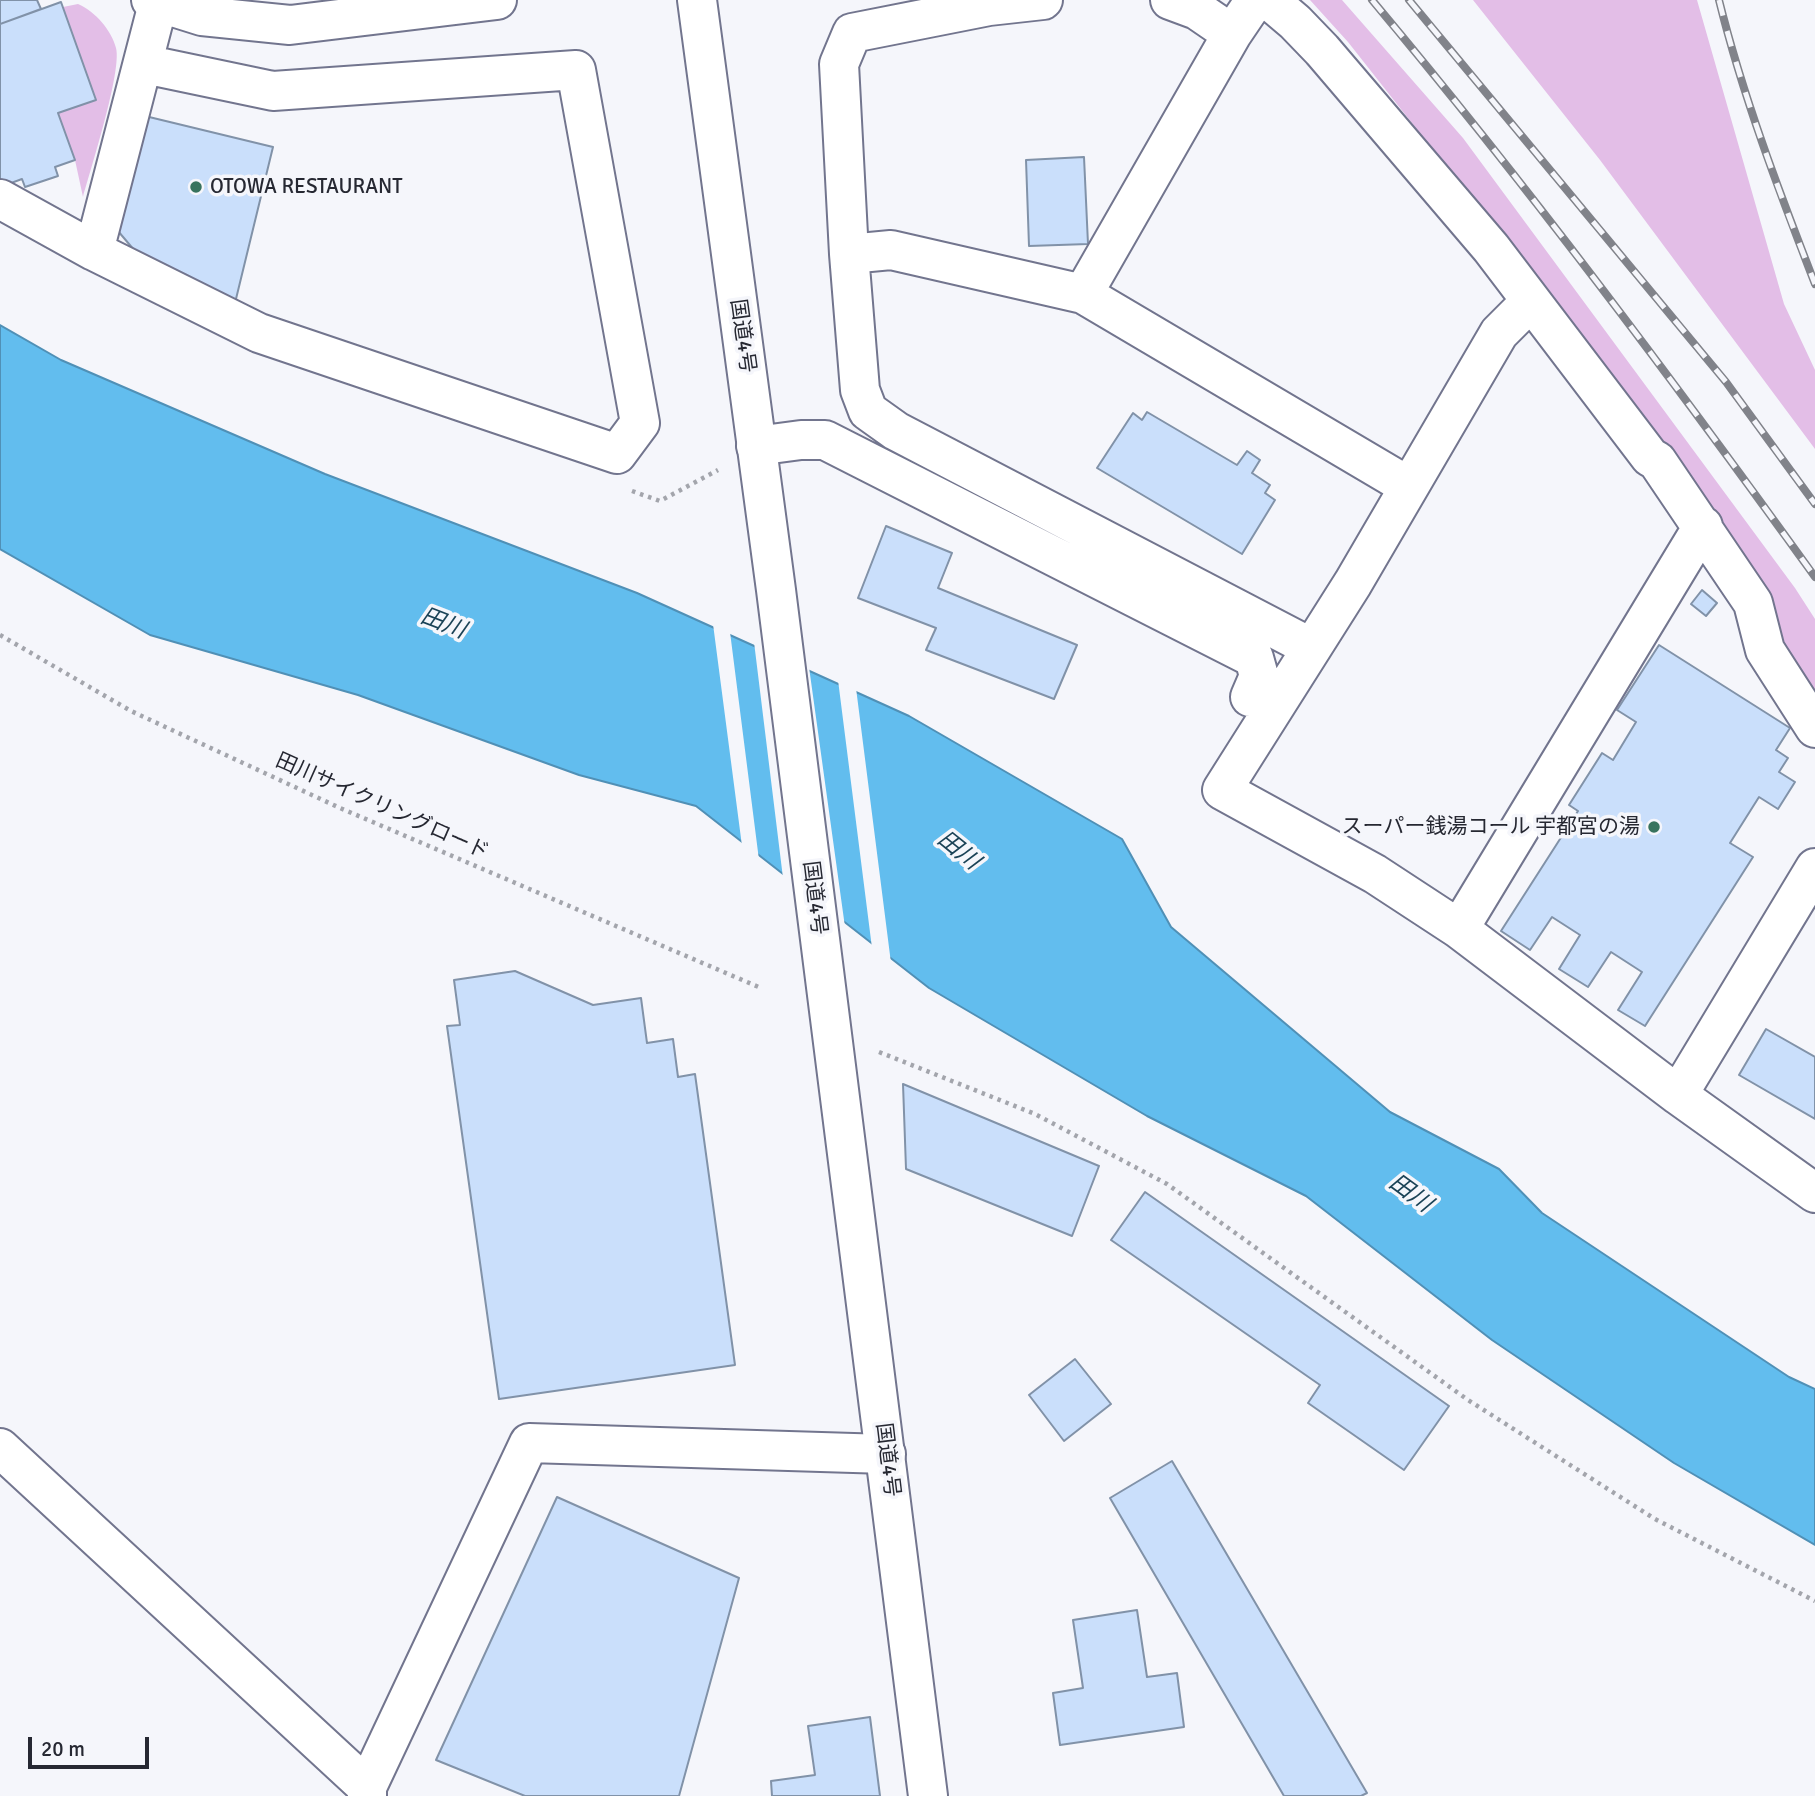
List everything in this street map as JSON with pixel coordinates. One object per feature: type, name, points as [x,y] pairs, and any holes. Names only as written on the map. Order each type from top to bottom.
[{"type":"main road","points":[[94,251],[144,64],[156,1],[202,16],[290,25],[498,0]]},
{"type":"main road","name":"国道4号","points":[[697,0],[776,590],[928,1796]]},
{"type":"main road","points":[[1043,0],[989,6],[852,33],[839,64],[849,254],[860,390],[868,411],[896,430],[1312,648]]},
{"type":"main road","points":[[1170,0],[1198,10],[1232,34]]},
{"type":"main road","points":[[1083,294],[1232,34],[1255,0]]},
{"type":"main road","points":[[1269,0],[1322,50],[1491,248],[1650,457],[1657,461],[1752,603],[1765,650],[1815,728]]},
{"type":"main road","points":[[0,199],[94,251],[259,333],[617,454],[640,423],[576,70],[273,91],[144,64]]},
{"type":"main road","points":[[849,254],[891,250],[1083,294],[1408,486]]},
{"type":"main road","points":[[1531,302],[1499,333],[1353,583],[1222,790],[1375,874],[1459,929],[1678,1095],[1815,1193]]},
{"type":"main road","points":[[756,446],[825,440],[1254,658],[1259,676],[1250,697]]},
{"type":"main road","points":[[945,502],[965,466]]},
{"type":"main road","points":[[1459,929],[1703,526]]},
{"type":"main road","points":[[1678,1095],[1815,868]]},
{"type":"main road","points":[[0,1448],[367,1791],[529,1443],[886,1454]]},
{"type":"path","points":[[660,501],[718,470]]},
{"type":"path","name":"田川サイクリングロード","points":[[0,635],[131,711],[328,802],[761,988]]},
{"type":"path","points":[[879,1052],[1035,1114],[1167,1184],[1468,1400],[1655,1519],[1815,1601]]},
{"type":"shaded area","points":[[1310,0],[1342,0],[1463,138],[1795,588],[1815,619],[1815,692],[1783,645],[1772,598],[1668,448],[1348,42]]},
{"type":"shaded area","points":[[1473,0],[1697,0],[1784,304],[1815,370],[1815,449],[1600,160]]},
{"type":"shaded area","points":[[78,4],[91,11],[107,28],[116,48],[117,60],[99,143],[83,197],[75,160],[58,113],[96,99],[63,7]]},
{"type":"water","name":"田川","points":[[0,325],[61,360],[325,474],[637,593],[909,716],[1122,839],[1171,927],[1390,1112],[1499,1169],[1542,1213],[1789,1377],[1815,1389],[1815,1545],[1674,1463],[1492,1340],[1306,1196],[1147,1116],[929,988],[696,806],[579,775],[358,695],[150,635],[0,549]]},
{"type":"pier","points":[[713,624],[730,632],[759,860],[742,846]]},
{"type":"pier","points":[[754,642],[809,667],[845,927],[783,878]]},
{"type":"pier","points":[[838,680],[856,688],[891,963],[872,948]]},
{"type":"building","points":[[0,0],[37,0],[41,9],[0,24]]},
{"type":"building","points":[[61,2],[96,100],[58,113],[75,160],[55,167],[58,176],[25,187],[22,179],[0,187],[0,24]]},
{"type":"building","name":"OTOWA RESTAURANT","points":[[145,116],[273,147],[235,303],[140,257],[118,231]]},
{"type":"building","points":[[1084,157],[1088,244],[1029,246],[1026,160]]},
{"type":"building","points":[[1147,412],[1237,465],[1247,451],[1260,460],[1252,473],[1270,485],[1265,493],[1275,500],[1242,554],[1097,468],[1133,413],[1142,420]]},
{"type":"building","points":[[886,526],[952,553],[938,588],[1077,645],[1054,699],[926,650],[936,628],[858,598]]},
{"type":"building","points":[[1702,590],[1717,603],[1706,616],[1691,604]]},
{"type":"building","name":"スーパー銭湯コール 宇都宮の湯","points":[[1659,645],[1790,728],[1776,750],[1788,758],[1779,772],[1795,782],[1778,809],[1759,797],[1730,843],[1753,857],[1645,1026],[1618,1010],[1642,972],[1611,952],[1588,987],[1559,969],[1580,935],[1552,917],[1530,950],[1501,931],[1578,811],[1569,805],[1602,753],[1613,760],[1636,722],[1617,710]]},
{"type":"building","points":[[515,971],[593,1005],[641,998],[647,1043],[673,1039],[678,1077],[695,1074],[735,1365],[499,1399],[447,1026],[460,1025],[454,980]]},
{"type":"building","points":[[1766,1029],[1815,1057],[1815,1119],[1739,1075]]},
{"type":"building","points":[[903,1084],[1099,1166],[1072,1236],[906,1169]]},
{"type":"building","points":[[1145,1192],[1449,1406],[1404,1470],[1308,1403],[1320,1385],[1111,1240]]},
{"type":"building","points":[[1075,1359],[1111,1404],[1064,1441],[1029,1395]]},
{"type":"building","points":[[1172,1461],[1367,1793],[1361,1796],[1284,1796],[1110,1498]]},
{"type":"building","points":[[557,1497],[739,1578],[679,1796],[525,1796],[436,1760]]},
{"type":"building","points":[[1137,1610],[1147,1677],[1177,1673],[1184,1727],[1060,1745],[1053,1693],[1083,1688],[1073,1620]]},
{"type":"building","points":[[870,1717],[880,1796],[772,1796],[771,1781],[815,1775],[808,1726]]},
{"type":"railway","points":[[1372,0],[1599,284],[1815,577]]},
{"type":"railway","points":[[1409,0],[1726,382],[1815,504]]},
{"type":"railway","points":[[1719,0],[1750,108],[1815,284]]},
{"type":"place","name":"OTOWA RESTAURANT","points":[[196,187]]},
{"type":"place","name":"スーパー銭湯コール 宇都宮の湯","points":[[1654,827]]}]
